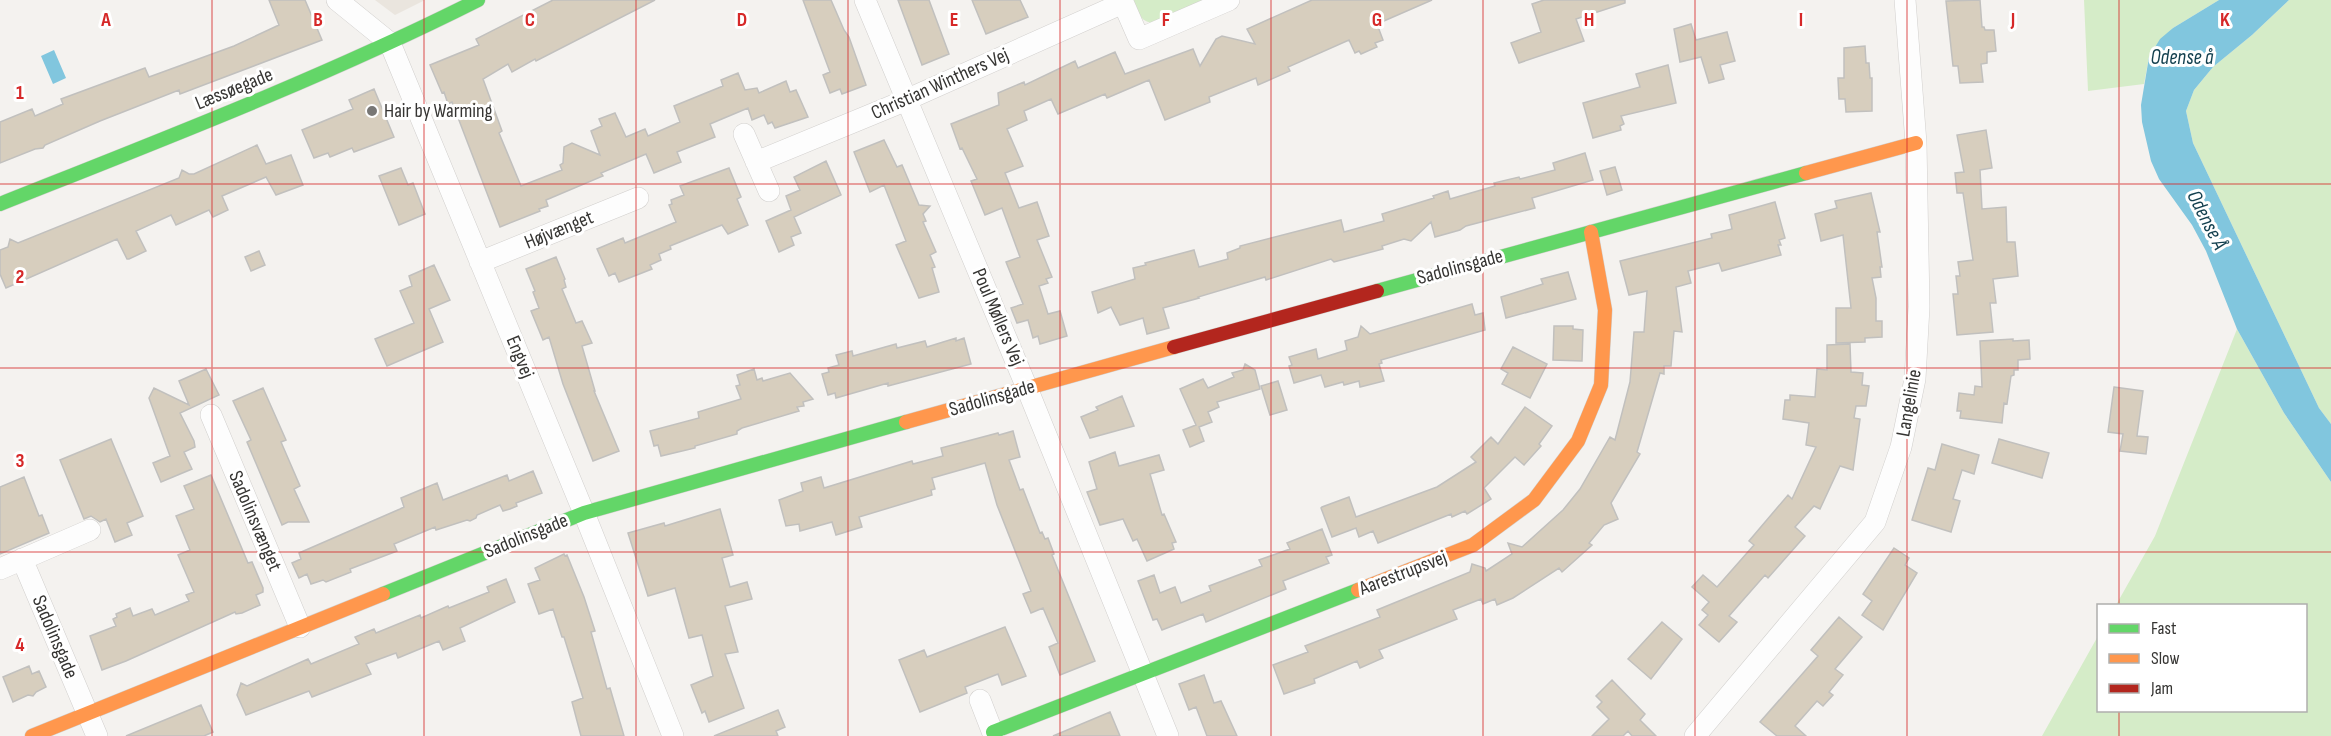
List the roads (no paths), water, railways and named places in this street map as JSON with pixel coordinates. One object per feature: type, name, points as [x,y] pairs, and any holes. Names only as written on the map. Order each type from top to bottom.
[{"type":"street","name":"Engvej","points":[[338,0],[390,43],[584,513],[672,736]]},
{"type":"street","name":"Læssøegade","points":[[0,204],[351,62],[478,0]]},
{"type":"street","name":"Poul Møllers Vej","points":[[865,0],[1027,388],[1168,736]]},
{"type":"street","name":"Christian Winthers Vej","points":[[756,162],[907,99],[1122,2],[1139,39],[1229,0]]},
{"type":"street","name":"Langelinie","points":[[1695,736],[1875,522],[1901,447],[1915,379],[1919,306],[1916,143],[1905,0]]},
{"type":"street","points":[[744,134],[769,191]]},
{"type":"street","name":"Sadolinsgade","points":[[32,736],[584,513],[1027,388],[1916,143]]},
{"type":"street","name":"Højvænget","points":[[480,262],[638,198]]},
{"type":"street","name":"Aarestrupsvej","points":[[980,700],[994,734],[1473,545],[1534,500],[1578,441],[1601,385],[1605,310],[1591,232]]},
{"type":"street","name":"Sadolinsvænget","points":[[211,415],[300,627]]},
{"type":"street","points":[[0,569],[90,530]]},
{"type":"street","name":"Sadolinsgade","points":[[22,560],[88,714]]},
{"type":"street","points":[[88,714],[97,736]]},
{"type":"water","name":"Odense å","points":[[2219,0],[2289,0],[2213,67],[2194,90],[2186,111],[2193,143],[2319,408],[2331,424],[2331,482],[2284,413],[2237,329],[2206,251],[2192,225],[2159,179],[2151,161],[2142,122],[2141,105],[2149,57],[2160,39],[2173,28]]},
{"type":"water","points":[[54,50],[66,78],[53,84],[41,56]]},
{"type":"place","name":"Hair by Warming","points":[[372,111]]},
{"type":"water label","name":"Odense Å","points":[[2207,220]]}]
